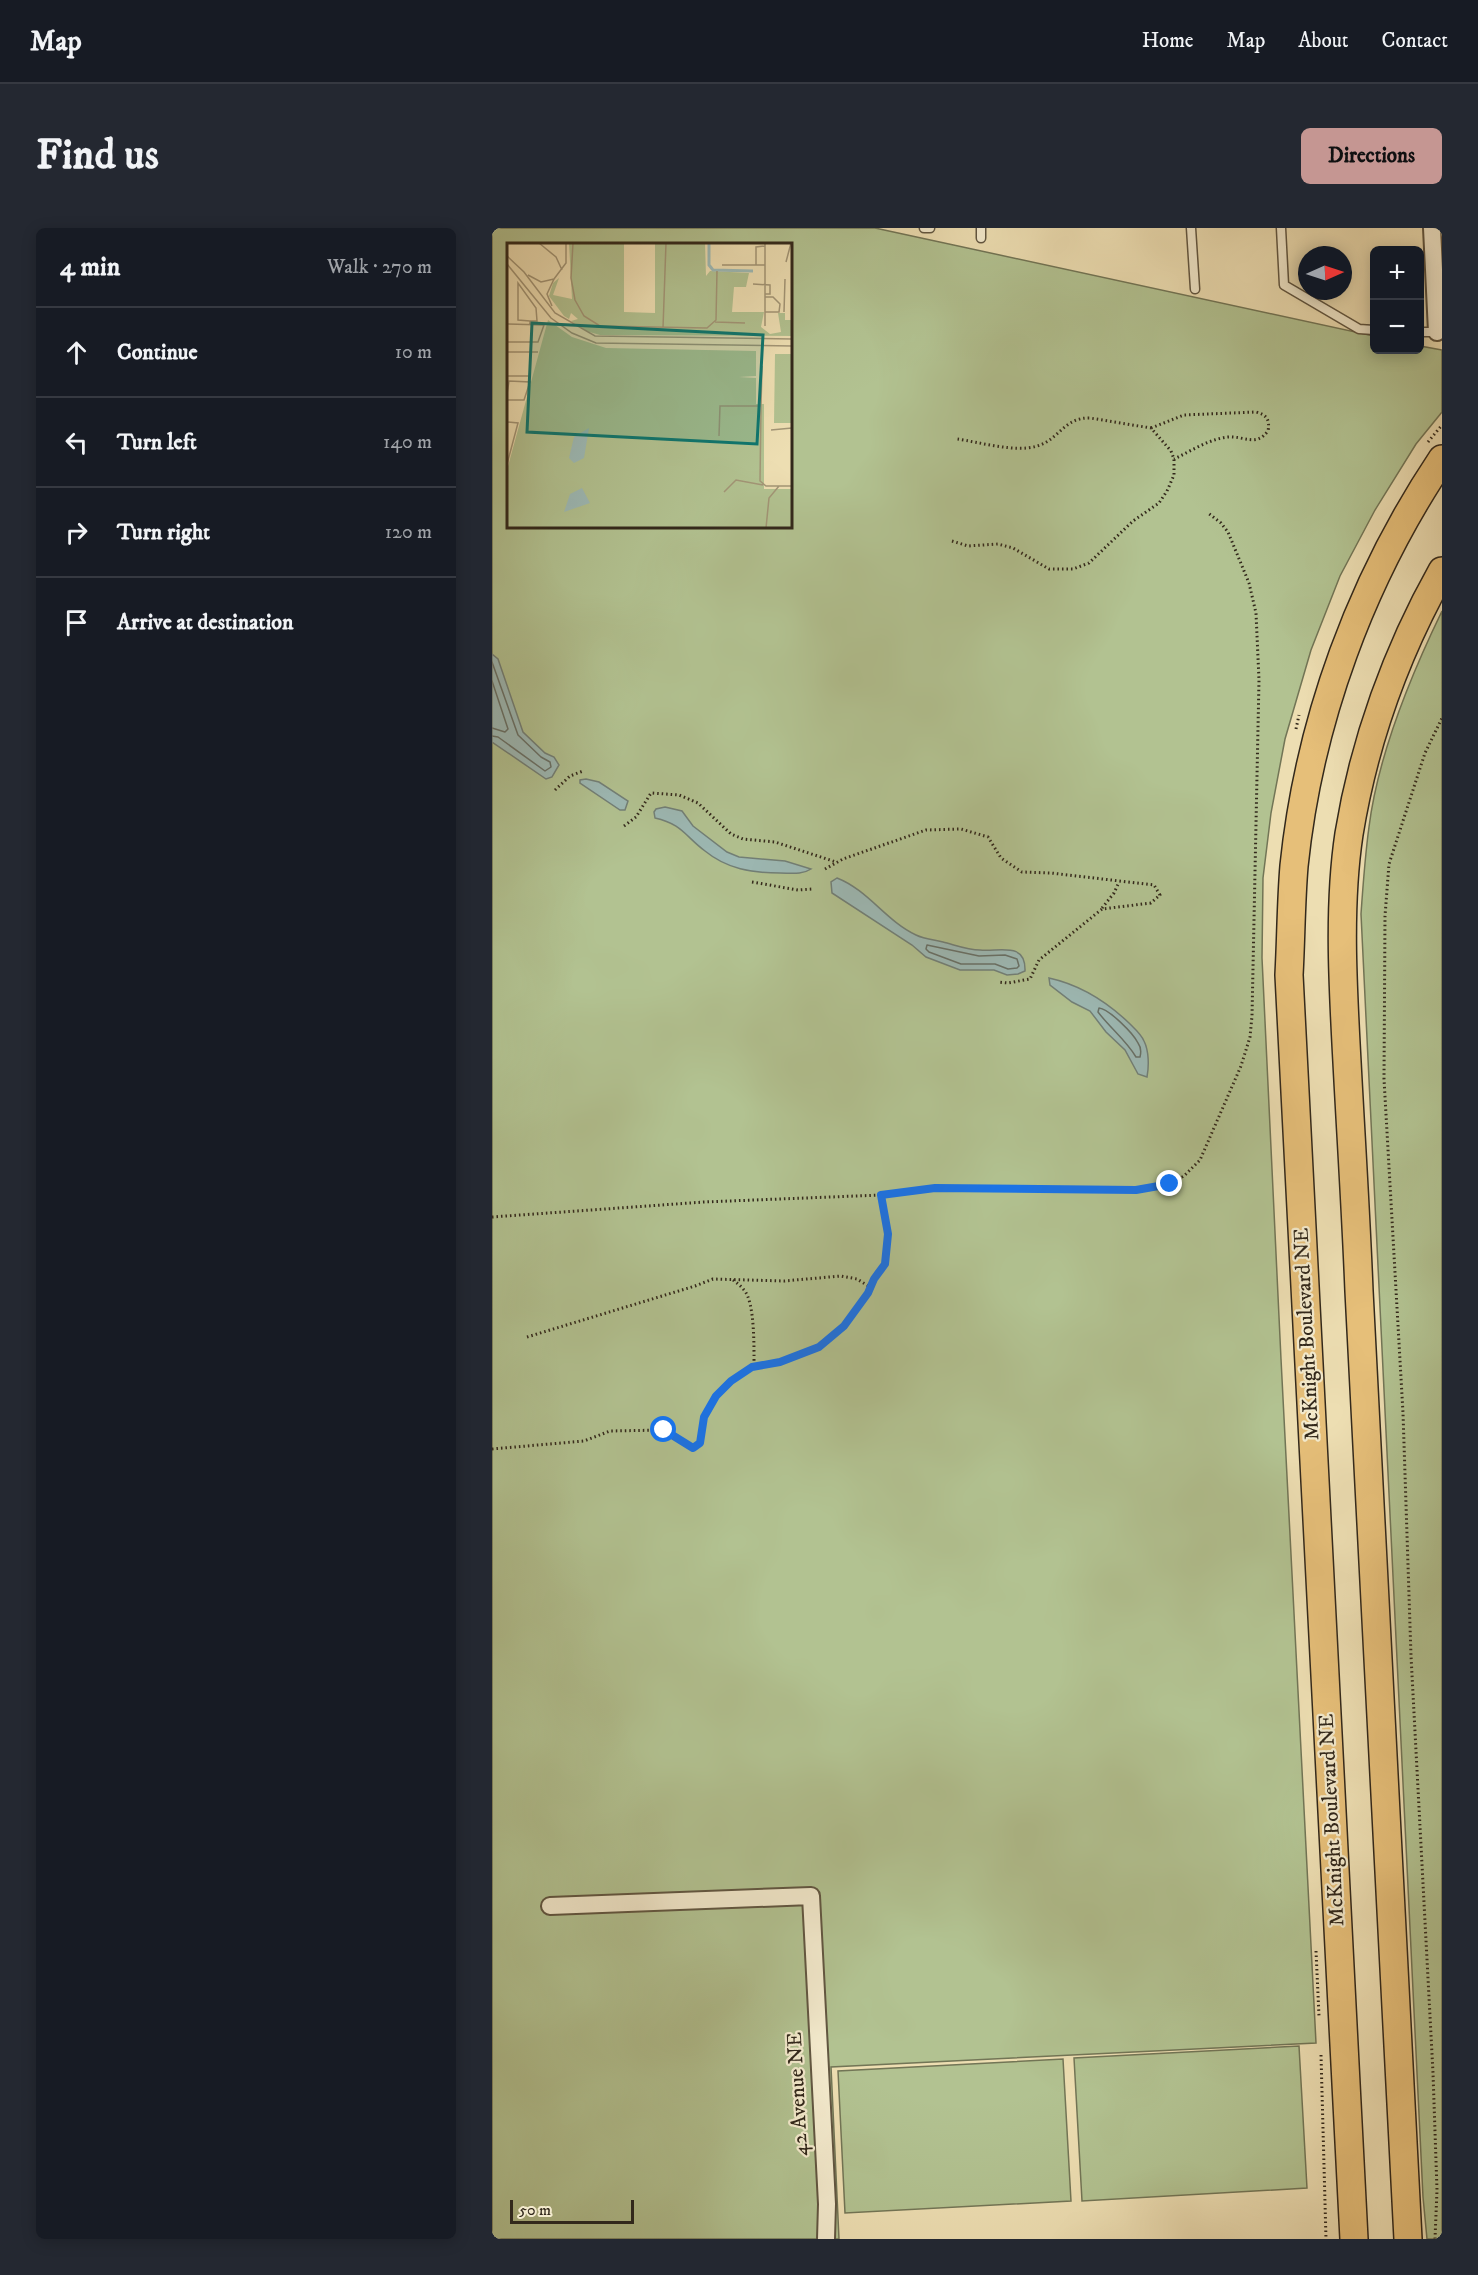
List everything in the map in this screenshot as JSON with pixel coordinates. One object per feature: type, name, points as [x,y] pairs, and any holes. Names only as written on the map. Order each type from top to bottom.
[{"type":"main road","name":"McKnight Boulevard NE","points":[[1354,2239],[1289,975],[1294,867],[1305,792],[1322,719],[1342,655],[1374,578],[1416,498],[1442,459]]},
{"type":"main road","points":[[1408,2239],[1380,1756],[1358,1251],[1343,990],[1344,908],[1349,837],[1360,780],[1378,714],[1428,595],[1442,571]]},
{"type":"street","points":[[1432,228],[1437,332]]},
{"type":"street","name":"42 Avenue NE","points":[[550,1906],[811,1896],[827,2204],[826,2239]]},
{"type":"lane","points":[[924,228],[930,228]]},
{"type":"lane","points":[[981,228],[981,238]]},
{"type":"lane","points":[[1191,228],[1195,289]]},
{"type":"lane","points":[[1281,228],[1284,285],[1359,329],[1370,330]]},
{"type":"lane","points":[[1424,332],[1437,332]]},
{"type":"path","points":[[957,439],[1021,448],[1035,447],[1050,440],[1073,420],[1080,417],[1151,428],[1195,413],[1256,412],[1268,419],[1269,431],[1263,438],[1255,440],[1225,438],[1174,459]]},
{"type":"path","points":[[952,541],[968,546],[998,544],[1013,548],[1049,569],[1072,569],[1089,563],[1133,521],[1158,503],[1167,491],[1174,475],[1174,459],[1151,428]]},
{"type":"path","points":[[492,1217],[704,1202],[881,1195],[935,1188],[1136,1190],[1170,1184],[1184,1176],[1200,1160],[1241,1066],[1250,1037],[1252,1016],[1259,680],[1256,613],[1248,583],[1228,532],[1208,513]]},
{"type":"path","points":[[1435,2239],[1437,2190],[1433,2073],[1411,1656],[1403,1413],[1384,1067],[1385,916],[1389,864],[1418,771],[1442,718]]},
{"type":"path","points":[[555,790],[570,776],[583,771]]},
{"type":"path","points":[[624,826],[636,817],[651,793],[679,795],[698,803],[731,834],[743,839],[775,842],[837,862]]},
{"type":"path","points":[[825,869],[837,862],[926,830],[961,830],[988,837],[1001,858],[1022,872],[1051,873],[1155,885],[1160,895],[1151,903],[1102,909]]},
{"type":"path","points":[[752,882],[798,890],[812,889]]},
{"type":"path","points":[[998,982],[1008,983],[1030,979],[1039,960],[1102,909],[1119,882]]},
{"type":"path","points":[[492,1449],[584,1441],[610,1431],[664,1430],[693,1448],[700,1443],[704,1417],[716,1396],[731,1381],[754,1366],[780,1362],[819,1347],[844,1326],[885,1264],[888,1234],[881,1195]]},
{"type":"path","points":[[527,1337],[712,1279],[784,1281],[841,1276],[857,1279],[870,1287]]},
{"type":"path","points":[[732,1279],[746,1291],[753,1327],[754,1366]]},
{"type":"green space","points":[[492,228],[875,228],[1370,335],[1370,354],[1424,354],[1424,347],[1442,350],[1442,412],[1416,444],[1375,510],[1340,576],[1311,650],[1285,739],[1271,813],[1263,878],[1262,958],[1316,2043],[831,2067],[839,2239],[492,2239]]},
{"type":"green space","points":[[1442,611],[1442,2239],[1427,2239],[1423,2197],[1361,914],[1369,827],[1380,772],[1407,689]]},
{"type":"green space","points":[[1299,2046],[1307,2188],[1082,2201],[1074,2058]]},
{"type":"green space","points":[[1063,2059],[1071,2201],[845,2213],[838,2071]]},
{"type":"water","points":[[492,654],[498,659],[523,732],[545,753],[554,757],[559,765],[552,777],[546,779],[492,742]]},
{"type":"water","points":[[580,780],[599,782],[628,801],[625,810],[620,810],[580,783]]},
{"type":"water","points":[[665,807],[682,811],[693,826],[727,852],[739,857],[785,861],[811,869],[800,873],[770,873],[731,866],[713,857],[677,827],[655,818],[656,809]]},
{"type":"water","points":[[837,878],[858,890],[895,922],[916,935],[971,949],[1010,950],[1021,955],[1025,971],[1007,975],[994,970],[960,970],[926,957],[912,945],[832,893],[831,882]]},
{"type":"water","points":[[1049,978],[1072,985],[1092,995],[1135,1029],[1143,1038],[1147,1049],[1147,1077],[1138,1074],[1125,1050],[1106,1032],[1090,1011],[1072,1002],[1050,985]]},
{"type":"route","points":[[664,1430],[693,1448],[700,1443],[704,1417],[716,1396],[731,1381],[752,1367],[780,1362],[819,1347],[844,1326],[868,1293],[874,1279],[885,1264],[888,1234],[881,1195],[935,1188],[1136,1190],[1170,1184]]}]
